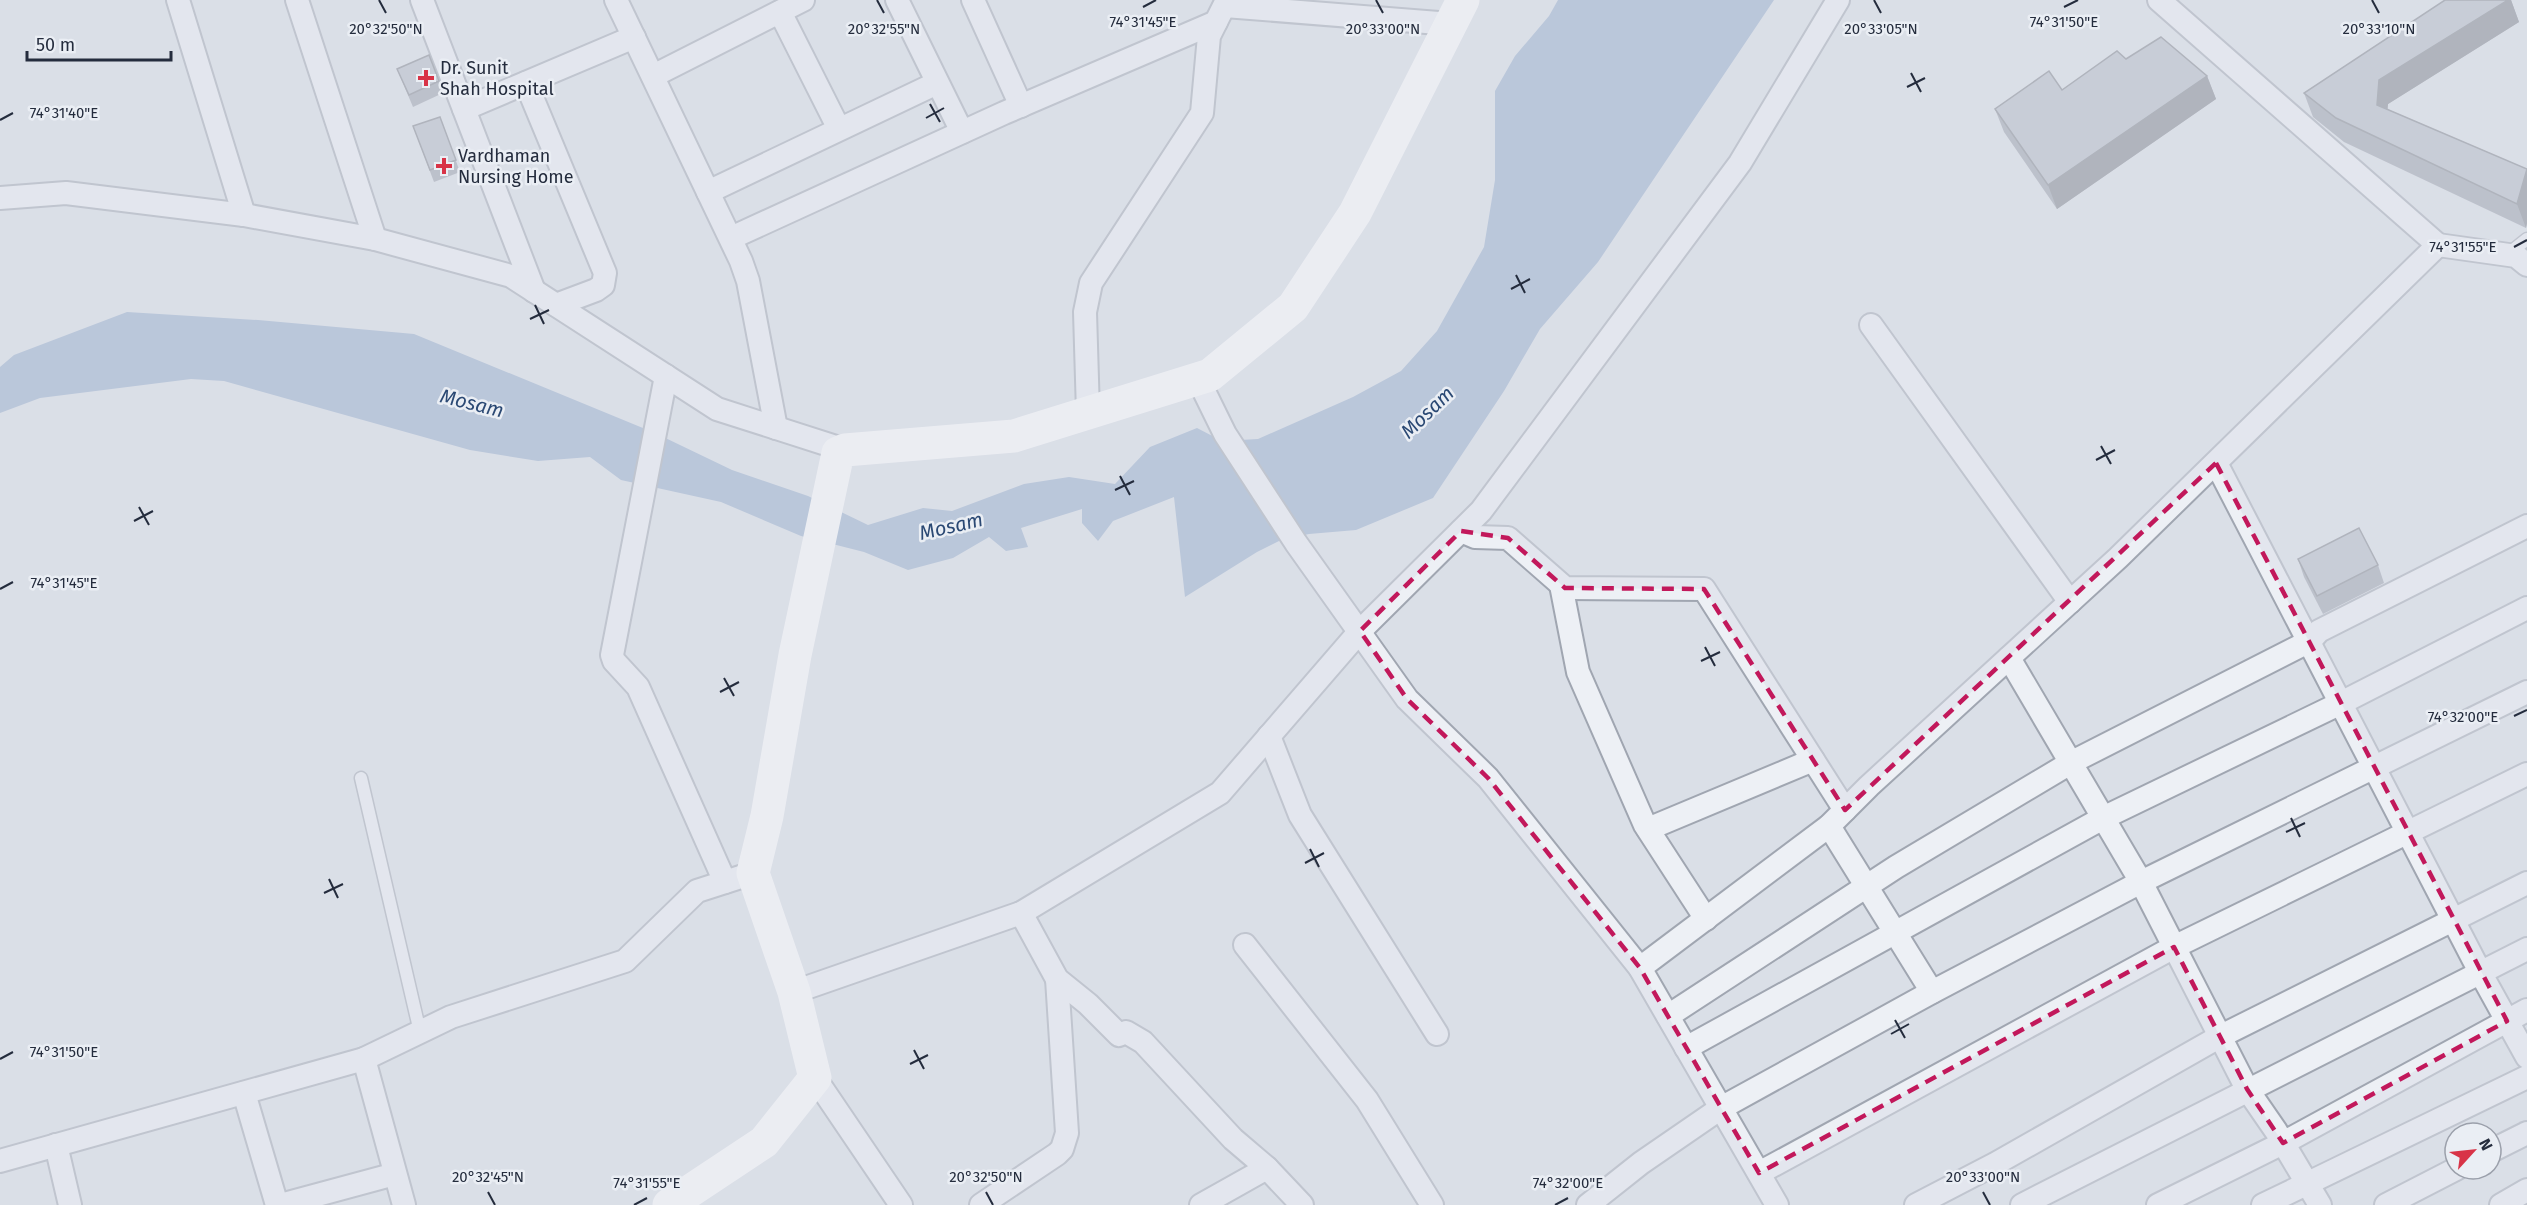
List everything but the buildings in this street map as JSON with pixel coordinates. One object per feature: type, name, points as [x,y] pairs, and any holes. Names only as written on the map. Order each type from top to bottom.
[{"type":"street","points":[[178,0],[244,215]]},
{"type":"street","points":[[297,0],[375,239]]},
{"type":"street","points":[[616,0],[731,238],[748,281],[776,428]]},
{"type":"street","points":[[653,76],[803,0]]},
{"type":"street","points":[[897,0],[962,132]]},
{"type":"street","points":[[973,0],[1021,106]]},
{"type":"street","points":[[794,992],[1021,913],[1220,793],[1360,632],[1481,511],[1740,163],[1838,0]]},
{"type":"street","points":[[2159,0],[2438,245],[2516,256],[2527,265]]},
{"type":"street","points":[[427,2],[464,109],[534,291]]},
{"type":"street","points":[[0,198],[66,193],[244,215],[375,239],[511,276],[717,409],[841,452],[1014,436],[1210,375],[1293,308],[1355,213],[1459,6],[1223,10],[1021,106],[731,238]]},
{"type":"street","points":[[1088,413],[1085,312],[1092,283],[1202,113],[1209,36],[1223,10]]},
{"type":"street","points":[[780,12],[840,129]]},
{"type":"street","points":[[464,109],[634,37]]},
{"type":"street","points":[[526,83],[605,273],[603,285],[596,290],[556,305]]},
{"type":"street","points":[[708,192],[937,83]]},
{"type":"street","points":[[1640,968],[1829,826],[2216,463],[2438,245]]},
{"type":"street","points":[[1871,325],[2070,602]]},
{"type":"street","points":[[666,376],[612,650],[614,661],[638,687],[739,878],[794,992],[815,1078],[902,1205]]},
{"type":"street","points":[[1198,379],[1225,434],[1296,543],[1407,699],[1488,777],[1640,968],[1777,1205]]},
{"type":"street","points":[[0,1161],[364,1059],[451,1017],[625,961],[697,891],[739,878],[767,816],[795,655],[841,452]]},
{"type":"street","points":[[2216,463],[2480,972],[2527,1057]]},
{"type":"street","points":[[1668,1017],[1867,885],[2072,762],[2310,641],[2319,631],[2527,526]]},
{"type":"street","points":[[1461,531],[1475,537],[1508,538],[1565,588],[1704,589],[1845,810]]},
{"type":"street","points":[[1561,585],[1575,663],[1648,829],[1706,919]]},
{"type":"street","points":[[1686,1048],[2103,818],[2341,703],[2527,608]]},
{"type":"street","points":[[2009,658],[2072,762],[2140,882],[2247,1089],[2320,1205]]},
{"type":"street","points":[[1588,1205],[1641,1163],[1721,1108],[1932,992],[2140,882],[2527,692]]},
{"type":"street","points":[[1269,736],[1300,815],[1437,1034]]},
{"type":"street","points":[[1648,829],[1813,760]]},
{"type":"street","points":[[1759,1173],[2174,947],[2527,774]]},
{"type":"street","points":[[1829,826],[1932,992]]},
{"type":"street","points":[[1916,1205],[1995,1164],[2219,1036],[2527,883]]},
{"type":"street","points":[[1021,913],[1057,979],[1088,1004],[1119,1035],[1126,1032],[1143,1042],[1233,1139],[1267,1168],[1302,1205]]},
{"type":"street","points":[[1245,945],[1367,1100],[1432,1205]]},
{"type":"street","points":[[2022,1205],[2527,948]]},
{"type":"street","points":[[981,1205],[1057,1154],[1065,1142],[1067,1133],[1057,979]]},
{"type":"street","points":[[2158,1205],[2283,1143],[2527,1010]]},
{"type":"street","points":[[364,1059],[404,1205]]},
{"type":"street","points":[[2264,1205],[2527,1077]]},
{"type":"street","points":[[669,1205],[764,1142],[815,1078]]},
{"type":"street","points":[[244,1093],[278,1205],[395,1174]]},
{"type":"street","points":[[2503,1145],[2527,1132]]},
{"type":"street","points":[[56,1145],[70,1205]]},
{"type":"street","points":[[1201,1205],[1267,1168]]},
{"type":"street","points":[[2386,1205],[2443,1176]]},
{"type":"street","points":[[2501,1205],[2527,1190]]},
{"type":"lane","points":[[2506,255],[2527,239]]},
{"type":"lane","points":[[361,778],[420,1032]]},
{"type":"highlighted area","points":[[2216,463],[2507,1021],[2283,1143],[2247,1089],[2174,947],[1759,1173],[1640,968],[1488,778],[1407,699],[1360,631],[1461,531],[1508,538],[1565,588],[1704,589],[1845,810]]},
{"type":"water","name":"Mosam","points":[[1558,0],[1774,0],[1598,262],[1540,329],[1504,391],[1433,498],[1356,530],[1309,534],[1281,540],[1257,552],[1185,597],[1174,497],[1113,521],[1098,541],[1082,523],[1082,509],[1021,528],[1028,547],[1006,551],[989,537],[953,558],[908,570],[864,552],[801,536],[721,502],[621,480],[590,457],[538,461],[470,450],[224,381],[191,379],[40,398],[0,413],[0,367],[14,355],[127,312],[258,320],[414,334],[655,433],[732,470],[808,496],[868,525],[923,508],[952,511],[1024,484],[1069,477],[1115,484],[1150,447],[1197,428],[1222,441],[1258,439],[1353,397],[1401,371],[1437,331],[1484,247],[1495,180],[1495,91],[1515,56],[1549,16]]},
{"type":"place","name":"Dr. Sunit Shah Hospital","points":[[426,78]]},
{"type":"place","name":"Vardhaman Nursing Home","points":[[444,166]]}]
